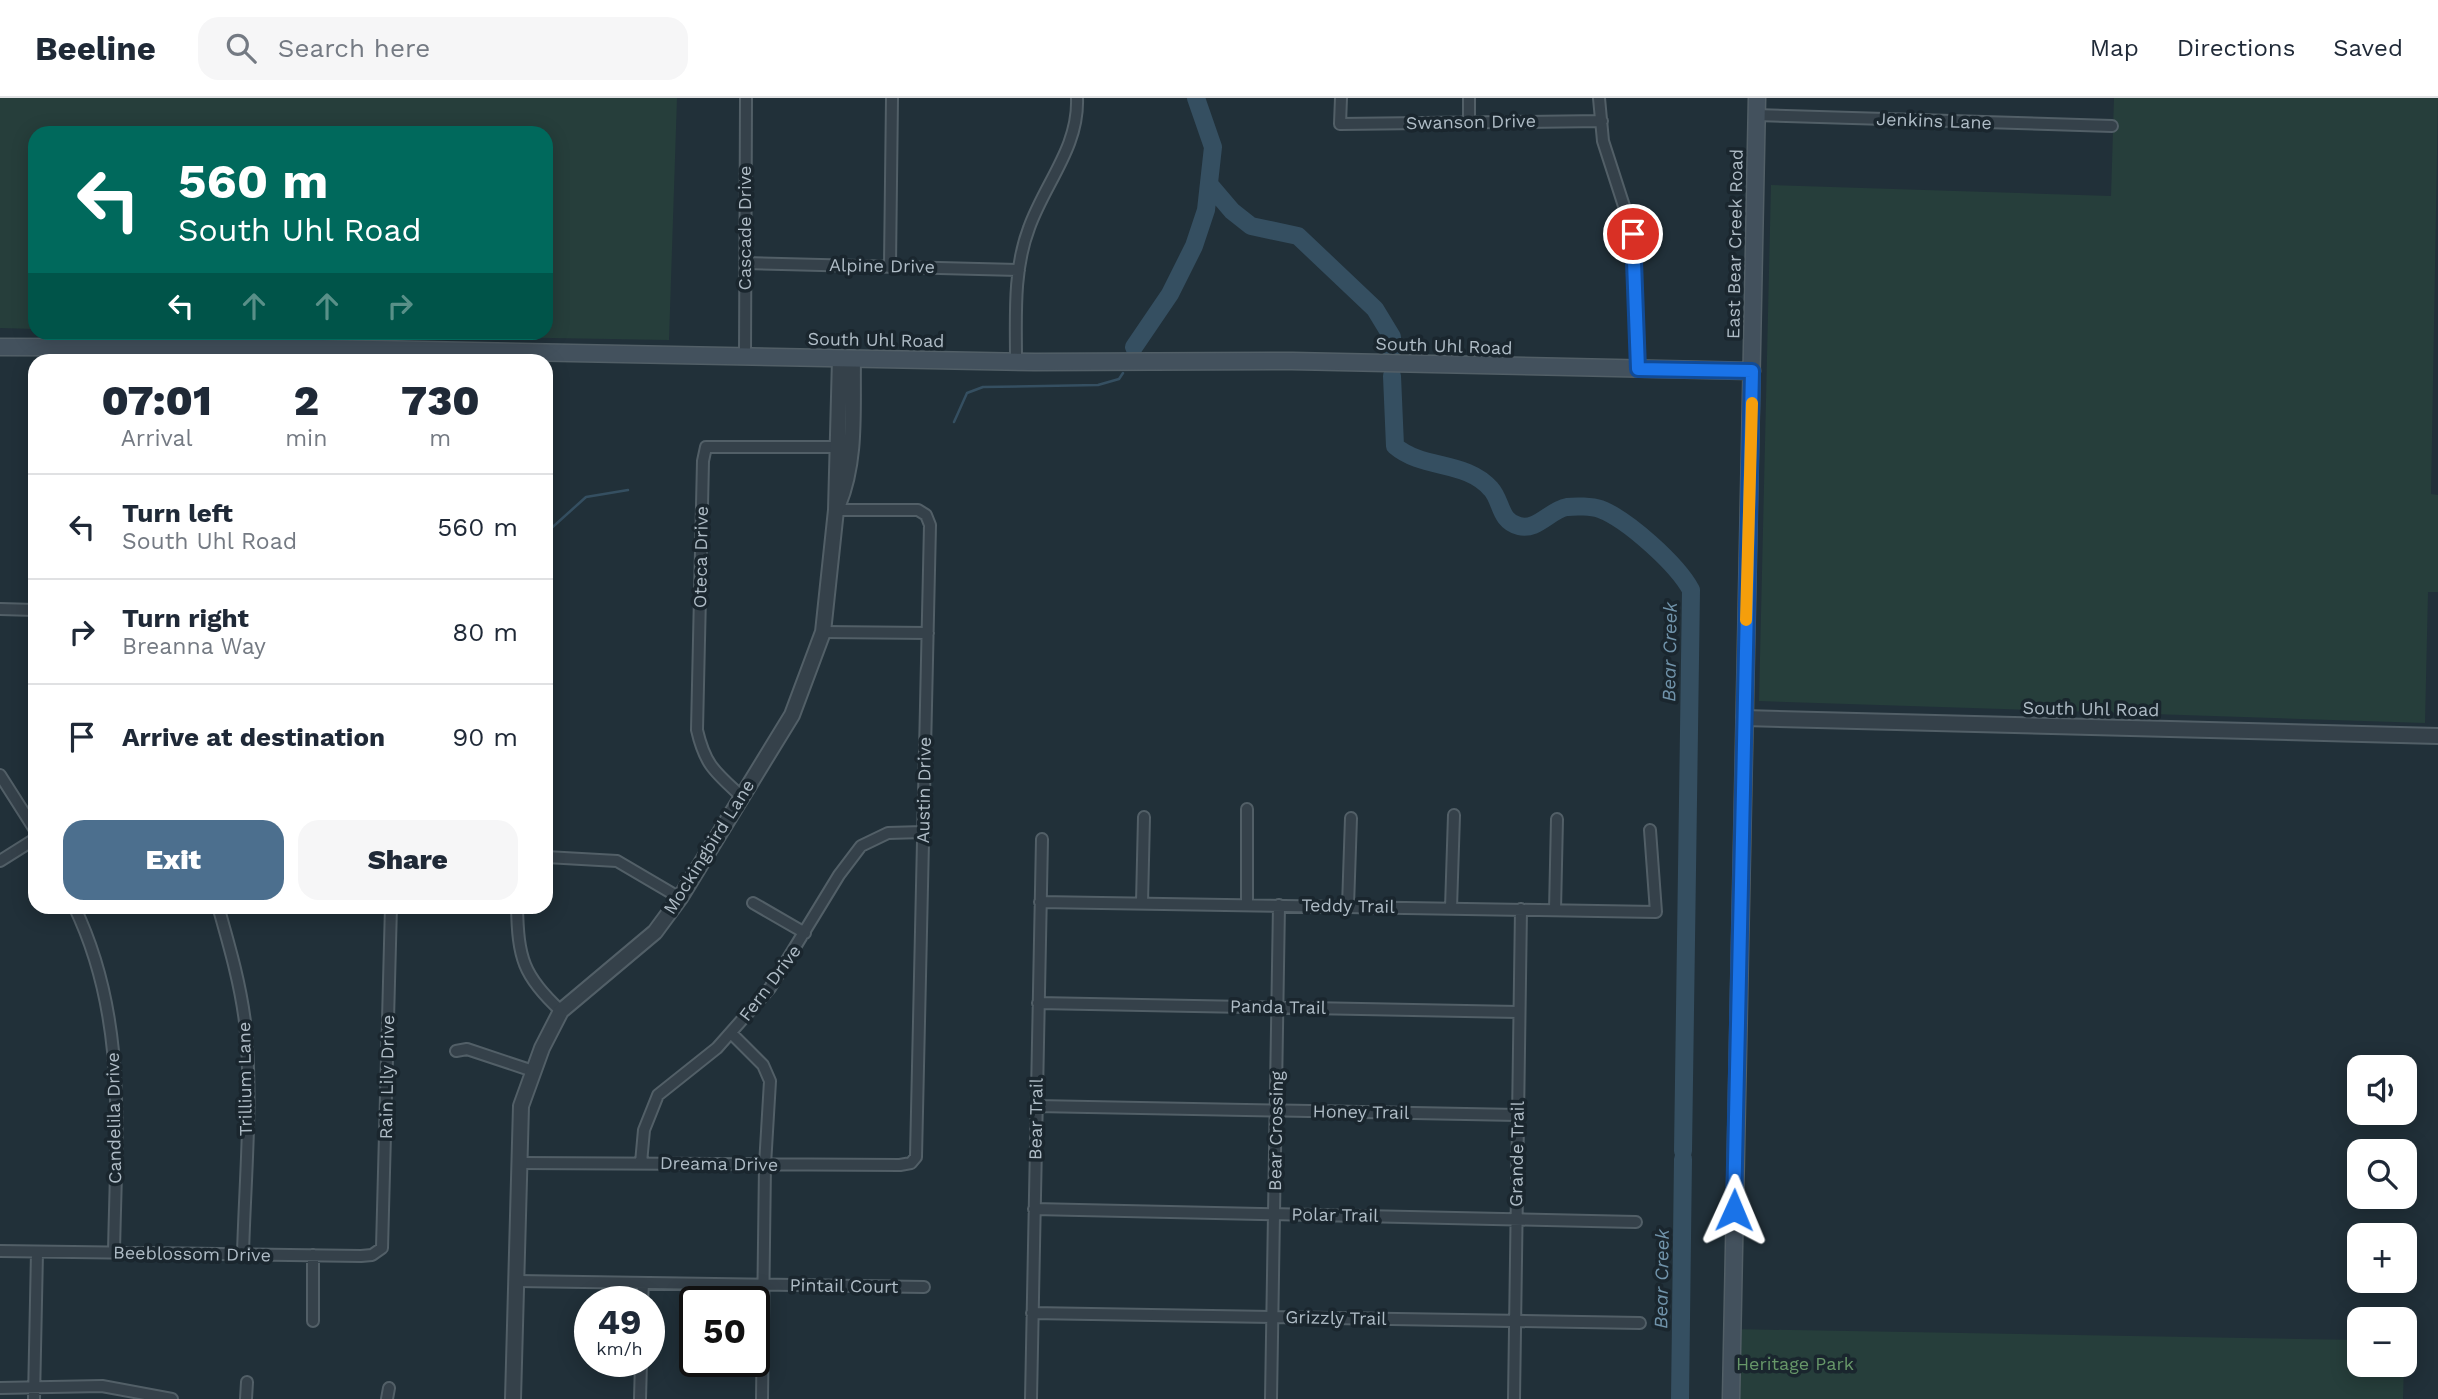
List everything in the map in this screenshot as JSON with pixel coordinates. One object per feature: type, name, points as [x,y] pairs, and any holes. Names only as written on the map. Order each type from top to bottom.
[{"type":"main road","name":"East Bear Creek Road","points":[[1731,1399],[1757,98]]},
{"type":"main road","name":"South Uhl Road","points":[[0,347],[322,354]]},
{"type":"main road","name":"South Uhl Road","points":[[553,356],[1292,361],[1752,371]]},
{"type":"street","name":"Cascade Drive","points":[[745,357],[747,98]]},
{"type":"street","points":[[890,266],[892,98]]},
{"type":"street","points":[[1016,361],[1019,270],[1029,228],[1067,152],[1078,120],[1077,98]]},
{"type":"street","name":"Swanson Drive","points":[[1340,98],[1340,124],[1602,121]]},
{"type":"street","points":[[1469,98],[1469,122]]},
{"type":"street","points":[[1599,98],[1604,141],[1633,234],[1638,369]]},
{"type":"street","name":"Jenkins Lane","points":[[1756,115],[2112,126]]},
{"type":"street","name":"Alpine Drive","points":[[745,263],[1019,270]]},
{"type":"street","name":"Mockingbird Lane","points":[[513,1399],[521,1107],[533,1071],[561,1011],[655,932],[680,898],[792,715],[823,632],[836,509],[834,483],[845,447],[847,359]]},
{"type":"street","name":"Oteca Drive","points":[[741,796],[709,767],[703,756],[697,730],[703,461],[706,447],[845,447]]},
{"type":"street","name":"Austin Drive","points":[[836,509],[918,510],[926,515],[930,525],[916,1157]]},
{"type":"street","points":[[0,610],[28,610]]},
{"type":"street","points":[[823,632],[928,633]]},
{"type":"street","name":"South Uhl Road","points":[[1744,718],[2438,736]]},
{"type":"street","points":[[0,775],[28,819]]},
{"type":"street","points":[[1247,809],[1247,905]]},
{"type":"street","points":[[1451,908],[1454,815]]},
{"type":"street","points":[[1142,903],[1144,817]]},
{"type":"street","points":[[1348,906],[1352,818]]},
{"type":"street","points":[[1555,910],[1557,819]]},
{"type":"street","name":"Teddy Trail","points":[[1040,902],[1657,912],[1650,830]]},
{"type":"street","name":"Fern Drive","points":[[641,1163],[643,1130],[658,1095],[717,1048],[770,988],[839,875],[861,846],[888,833],[923,832]]},
{"type":"street","name":"Bear Trail","points":[[1031,1399],[1042,839]]},
{"type":"street","points":[[0,861],[28,843]]},
{"type":"street","points":[[553,857],[617,861],[680,898]]},
{"type":"street","points":[[753,903],[805,933]]},
{"type":"street","name":"Bear Crossing","points":[[1271,1399],[1279,905]]},
{"type":"street","name":"Grande Trail","points":[[1514,1399],[1521,909]]},
{"type":"street","name":"Candelila Drive","points":[[78,914],[89,937],[99,972],[117,1062],[114,1253]]},
{"type":"street","name":"Trillium Lane","points":[[220,914],[238,976],[245,1023],[248,1082],[243,1254]]},
{"type":"street","name":"Rain Lily Drive","points":[[382,1248],[391,914]]},
{"type":"street","points":[[517,914],[518,947],[525,969],[537,988],[561,1011]]},
{"type":"street","name":"Panda Trail","points":[[1038,1003],[1518,1012]]},
{"type":"street","points":[[731,1033],[763,1065],[770,1081],[765,1165],[762,1399]]},
{"type":"street","points":[[456,1051],[467,1049],[533,1071]]},
{"type":"street","name":"Honey Trail","points":[[1036,1106],[1518,1115]]},
{"type":"street","name":"Dreama Drive","points":[[520,1163],[900,1166],[911,1163],[916,1157]]},
{"type":"street","name":"Polar Trail","points":[[1034,1209],[1636,1222]]},
{"type":"street","name":"Beeblossom Drive","points":[[0,1251],[372,1255],[382,1248]]},
{"type":"street","points":[[34,1393],[37,1252]]},
{"type":"street","points":[[313,1255],[313,1321]]},
{"type":"street","name":"Pintail Court","points":[[518,1281],[923,1287]]},
{"type":"street","name":"Grizzly Trail","points":[[1032,1313],[1640,1323]]},
{"type":"street","points":[[640,1399],[641,1377]]},
{"type":"street","points":[[246,1399],[247,1382]]},
{"type":"street","points":[[0,1388],[34,1393],[102,1385],[172,1399]]},
{"type":"green space","points":[[0,98],[677,98],[669,340],[553,338],[553,126],[28,126],[28,329],[0,328]]},
{"type":"green space","points":[[2114,98],[2438,98],[2431,494],[2438,495],[2438,592],[2428,592],[2425,723],[1759,701],[1771,185],[2111,196]]},
{"type":"green space","name":"Heritage Park","points":[[1729,1329],[2347,1340],[2347,1377],[2404,1377],[2403,1399],[1728,1399]]},
{"type":"waterway","points":[[1134,347],[1170,294],[1194,246],[1206,210],[1213,147],[1196,98]]},
{"type":"waterway","name":"Bear Creek","points":[[1209,184],[1232,211],[1251,226],[1298,236],[1375,309],[1392,337],[1392,357]]},
{"type":"waterway","points":[[954,422],[967,393],[983,387],[1098,385],[1119,379],[1123,373]]},
{"type":"waterway","name":"Bear Creek","points":[[1392,376],[1395,446],[1406,454],[1469,473],[1481,480],[1495,494],[1508,520],[1519,526],[1532,526],[1567,507],[1593,507],[1611,514],[1637,532],[1663,556],[1691,590],[1683,1151]]},
{"type":"waterway","points":[[553,527],[586,497],[628,490]]},
{"type":"waterway","name":"Bear Creek","points":[[1680,1399],[1683,1159]]},
{"type":"slow traffic","points":[[1746,620],[1752,403]]},
{"type":"route","points":[[1633,234],[1638,369],[1752,371],[1734,1210]]}]
